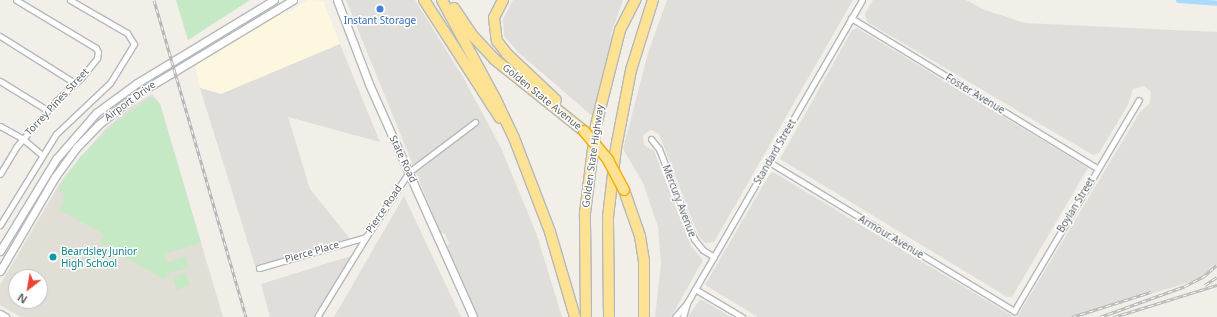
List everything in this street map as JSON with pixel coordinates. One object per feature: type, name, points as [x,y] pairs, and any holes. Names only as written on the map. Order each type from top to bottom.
[{"type":"highway","points":[[424,0],[514,138]]},
{"type":"highway","points":[[442,0],[495,98],[514,138],[550,232],[575,317]]},
{"type":"highway","name":"Golden State Avenue","points":[[449,0],[466,27],[487,52],[584,131]]},
{"type":"highway","points":[[503,0],[496,12],[494,24],[500,46],[570,113],[596,144],[624,190],[640,236],[644,261],[644,317]]},
{"type":"highway","name":"Golden State Highway","points":[[586,317],[585,213],[596,125],[613,52],[620,30],[635,0]]},
{"type":"highway","points":[[609,317],[608,217],[616,148],[631,70],[653,0]]},
{"type":"main road","name":"Airport Drive","points":[[0,251],[52,164],[93,117],[137,83],[274,0]]},
{"type":"main road","name":"Airport Drive","points":[[0,271],[55,177],[79,145],[104,119],[144,89],[293,0]]},
{"type":"main road","name":"State Road","points":[[337,0],[369,84],[473,317]]},
{"type":"main road","points":[[0,314],[5,317]]},
{"type":"street","name":"Torrey Pines Street","points":[[0,174],[23,139],[47,110],[75,83],[97,58],[96,48],[16,0]]},
{"type":"street","points":[[0,225],[42,155],[67,123],[110,83],[131,50],[133,40],[127,33],[70,0]]},
{"type":"street","name":"Standard Street","points":[[675,317],[687,303],[862,0]]},
{"type":"street","name":"Foster Avenue","points":[[851,18],[1098,169]]},
{"type":"street","points":[[0,36],[75,83]]},
{"type":"street","points":[[0,81],[47,110]]},
{"type":"street","name":"Boylan Street","points":[[1014,311],[1139,100]]},
{"type":"street","name":"Pierce Road","points":[[317,317],[366,237],[409,172],[475,122]]},
{"type":"street","points":[[0,126],[23,139],[42,155]]},
{"type":"street","name":"Mercury Avenue","points":[[651,139],[659,149],[694,239],[703,250],[714,257]]},
{"type":"street","name":"Armour Avenue","points":[[769,162],[1014,311]]},
{"type":"street","name":"Pierce Place","points":[[259,268],[366,237]]},
{"type":"street","points":[[695,289],[742,317]]},
{"type":"street","name":"Standard Street","points":[[683,317],[687,303]]},
{"type":"shaded area","points":[[309,0],[323,1],[340,44],[221,94],[200,88],[195,65],[285,10],[287,13]]},
{"type":"shaded area","points":[[346,0],[415,0],[463,77],[501,148],[537,235],[562,317],[478,317],[447,247],[449,243],[445,234],[440,232]]},
{"type":"shaded area","points":[[513,0],[623,0],[611,34],[613,41],[592,116],[518,52],[504,36],[503,19]]},
{"type":"shaded area","points":[[667,0],[853,0],[714,242],[705,243],[699,237],[659,134],[651,130],[643,135],[644,145],[654,151],[691,246],[703,260],[671,317],[655,317],[661,263],[658,227],[643,183],[623,149],[648,53]]},
{"type":"shaded area","points":[[873,0],[966,0],[985,10],[1025,23],[1217,32],[1217,266],[1203,278],[1075,317],[1017,317],[1140,112],[1150,103],[1151,92],[1144,86],[1133,89],[1128,105],[1099,153],[1093,155],[867,22],[865,14]]},
{"type":"shaded area","points":[[857,28],[1088,168],[1012,297],[1007,297],[780,159],[852,30]]},
{"type":"shaded area","points":[[340,44],[380,142],[288,117],[310,189],[351,240],[256,269],[200,88],[221,94]]},
{"type":"shaded area","points":[[152,94],[160,104],[223,317],[21,317],[0,305],[0,285],[8,271],[8,309],[48,309],[48,269],[9,269],[63,178],[105,129],[132,106]]},
{"type":"shaded area","points":[[773,172],[1014,317],[758,317],[705,285],[769,175]]},
{"type":"shaded area","points":[[404,196],[461,317],[334,317]]},
{"type":"shaded area","points":[[354,255],[321,312],[317,310],[313,317],[270,317],[261,284]]},
{"type":"shaded area","points":[[700,300],[704,301],[731,317],[687,317]]},
{"type":"green space","points":[[176,0],[250,0],[188,40]]},
{"type":"green space","points":[[151,97],[160,104],[201,243],[164,254],[170,275],[163,279],[100,242],[104,234],[59,210],[65,199],[62,197],[64,193],[58,189],[80,157],[115,123]]},
{"type":"green space","points":[[186,257],[189,268],[170,273],[167,262]]},
{"type":"green space","points":[[186,273],[190,285],[177,290],[173,277]]},
{"type":"waterway","points":[[1178,0],[1217,3]]},
{"type":"railway","points":[[154,0],[246,317]]},
{"type":"railway","points":[[1100,317],[1185,286],[1203,277],[1217,265]]},
{"type":"railway","points":[[1205,285],[1217,277]]},
{"type":"railway","points":[[1114,317],[1217,285]]},
{"type":"railway","points":[[1072,317],[1151,292]]},
{"type":"place","name":"Instant Storage","points":[[380,9]]},
{"type":"place","name":"Beardsley Junior High School","points":[[53,257]]}]
